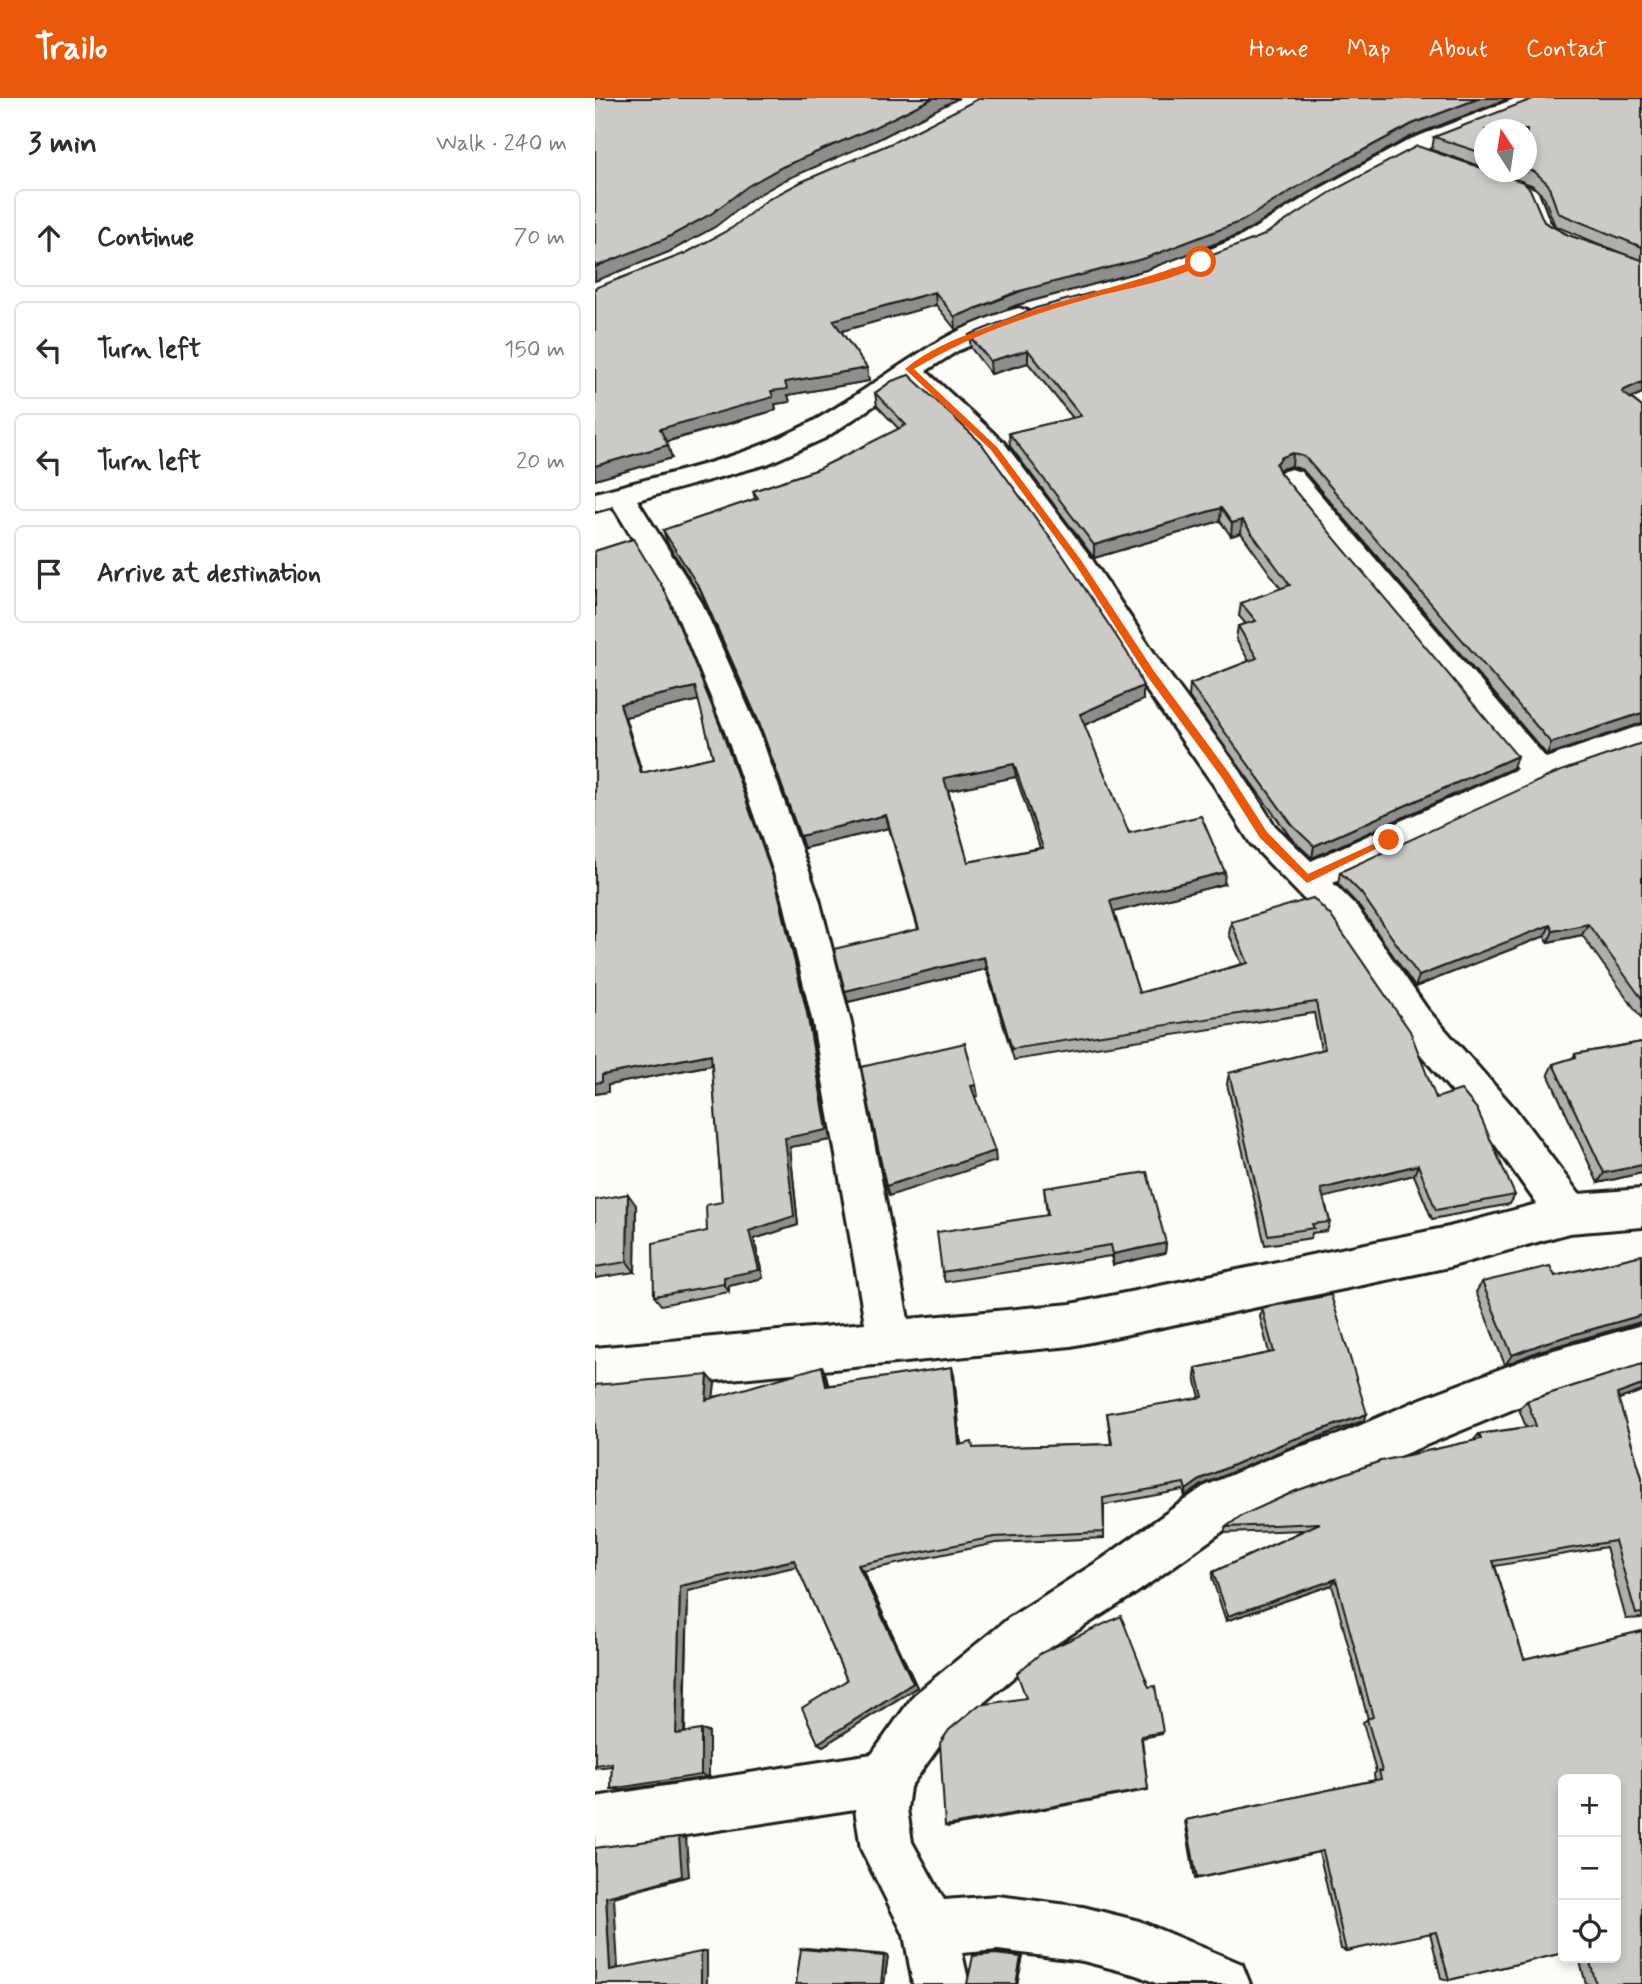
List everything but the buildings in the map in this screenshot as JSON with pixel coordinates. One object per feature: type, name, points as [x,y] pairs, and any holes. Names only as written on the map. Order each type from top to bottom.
[{"type":"street","points":[[1190,266],[1251,242],[1325,195],[1536,98]]},
{"type":"street","points":[[890,1342],[832,1023],[801,899],[743,734],[687,603],[608,499],[757,458],[815,432],[948,345],[1040,309]]},
{"type":"street","points":[[909,369],[994,449],[1078,562],[1151,673],[1226,775],[1263,835],[1343,916],[1414,1020],[1501,1121],[1569,1214]]},
{"type":"street","points":[[1291,478],[1540,773]]},
{"type":"street","points":[[1307,879],[1540,773],[1642,737]]},
{"type":"street","points":[[595,1370],[1071,1325],[1449,1247],[1569,1214],[1642,1208]]},
{"type":"street","points":[[941,1984],[930,1928],[887,1849],[881,1809],[886,1778],[932,1713],[1026,1635],[1119,1576],[1220,1504],[1287,1474],[1341,1457],[1421,1422],[1540,1376],[1642,1346]]},
{"type":"street","points":[[595,1823],[886,1778]]},
{"type":"street","points":[[930,1928],[998,1923],[1083,1934],[1139,1948],[1221,1984]]},
{"type":"lane","points":[[1504,182],[1532,193],[1546,230],[1563,239]]},
{"type":"route","points":[[1201,262],[1156,278],[1027,313],[948,345],[909,369],[994,449],[1078,562],[1151,673],[1226,775],[1263,835],[1307,879],[1389,840]]}]
